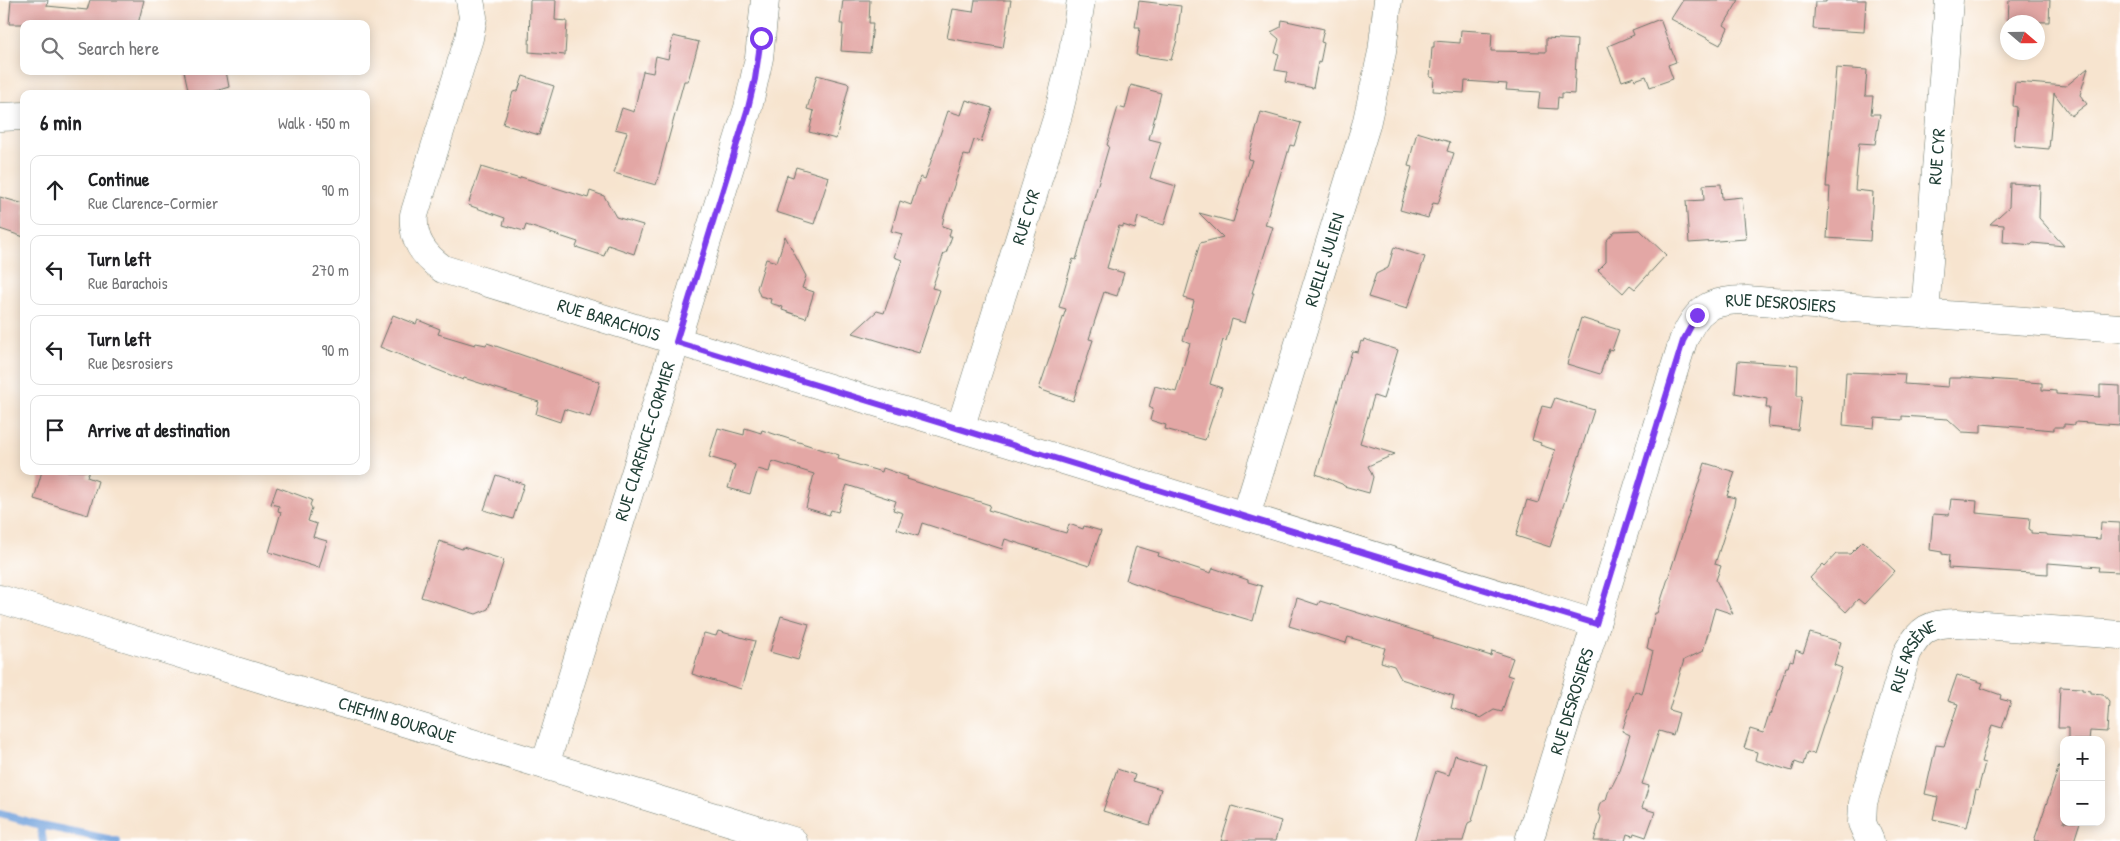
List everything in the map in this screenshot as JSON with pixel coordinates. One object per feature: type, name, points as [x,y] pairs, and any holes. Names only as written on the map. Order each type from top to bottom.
[{"type":"street","name":"RUE BARACHOIS","points":[[470,0],[473,17],[471,30],[414,215],[413,226],[420,246],[433,262],[454,274],[1596,624]]},
{"type":"street","name":"RUE CLARENCE-CORMIER","points":[[545,765],[752,89],[759,58],[764,0]]},
{"type":"street","name":"RUE CYR","points":[[960,429],[1058,115],[1070,68],[1081,0]]},
{"type":"street","name":"RUELLE JULIEN","points":[[1246,516],[1366,125],[1382,52],[1388,0]]},
{"type":"street","name":"RUE CYR","points":[[1924,314],[1949,0]]},
{"type":"street","points":[[0,117],[20,116]]},
{"type":"street","name":"RUE DESROSIERS","points":[[1529,841],[1683,341],[1692,321],[1702,310],[1720,301],[1746,300],[2120,328]]},
{"type":"street","name":"CHEMIN BOURQUE","points":[[0,598],[793,841]]},
{"type":"street","name":"RUE ARSÈNE","points":[[1870,841],[1862,823],[1863,803],[1907,653],[1919,635],[1926,629],[1939,624],[1957,622],[2120,634]]},
{"type":"building","points":[[11,0],[48,0],[47,6],[87,10],[90,0],[144,0],[139,20],[20,20],[20,24],[9,24]]},
{"type":"building","points":[[530,0],[556,0],[555,20],[567,21],[565,55],[529,52]]},
{"type":"building","points":[[843,0],[870,0],[869,23],[873,23],[870,53],[841,51],[843,24],[840,24]]},
{"type":"building","points":[[975,0],[1011,0],[1003,48],[947,38],[953,9],[973,12]]},
{"type":"building","points":[[1683,0],[1739,0],[1724,25],[1728,28],[1720,45],[1671,19]]},
{"type":"building","points":[[1826,0],[1866,0],[1864,32],[1813,29],[1815,2],[1826,2]]},
{"type":"building","points":[[2009,0],[2050,0],[2049,22],[2045,22],[2045,15],[2008,15]]},
{"type":"building","points":[[1139,1],[1181,6],[1177,40],[1171,60],[1136,55],[1140,27],[1135,27]]},
{"type":"building","points":[[1660,19],[1676,62],[1668,65],[1673,79],[1650,87],[1646,76],[1635,80],[1634,77],[1622,81],[1608,46],[1634,35],[1632,30]]},
{"type":"building","points":[[1282,20],[1324,29],[1321,42],[1324,43],[1313,88],[1285,82],[1287,72],[1275,70],[1279,54],[1275,53],[1279,39],[1271,32],[1281,27]]},
{"type":"building","points":[[1461,30],[1492,32],[1491,51],[1546,52],[1546,38],[1577,40],[1574,94],[1562,93],[1562,98],[1558,97],[1557,109],[1538,108],[1540,92],[1506,90],[1507,84],[1465,81],[1464,93],[1433,91],[1434,78],[1430,77],[1434,41],[1460,43]]},
{"type":"building","points":[[673,36],[699,42],[688,81],[684,81],[656,185],[614,173],[627,132],[615,129],[622,108],[634,112],[643,71],[653,73],[656,56],[668,59]]},
{"type":"building","points":[[1836,68],[1867,70],[1865,96],[1873,96],[1871,114],[1880,114],[1875,144],[1859,143],[1855,190],[1873,192],[1870,241],[1827,238],[1830,187],[1826,187]]},
{"type":"building","points":[[2088,68],[2080,95],[2087,104],[2071,116],[2054,93],[2049,149],[2014,146],[2017,107],[2013,106],[2015,82],[2066,86]]},
{"type":"building","points":[[185,75],[227,75],[229,87],[219,90],[188,90]]},
{"type":"building","points":[[817,75],[849,85],[836,139],[809,132],[814,111],[807,109]]},
{"type":"building","points":[[523,76],[554,86],[539,135],[503,124],[513,92],[518,91]]},
{"type":"building","points":[[1131,85],[1161,93],[1149,139],[1161,142],[1150,178],[1176,186],[1164,225],[1138,217],[1135,229],[1123,225],[1123,227],[1119,226],[1107,268],[1124,273],[1117,296],[1104,292],[1089,339],[1093,340],[1073,401],[1039,389],[1066,309],[1059,307],[1073,259],[1076,260],[1109,146],[1107,145],[1118,107],[1125,109]]},
{"type":"building","points":[[966,100],[992,108],[981,142],[974,140],[969,156],[964,155],[944,216],[942,226],[951,229],[949,236],[952,236],[932,288],[940,290],[919,353],[853,333],[877,311],[884,313],[902,260],[894,257],[902,234],[891,231],[900,201],[911,205],[920,177],[925,179],[948,111],[961,115]]},
{"type":"building","points":[[1261,112],[1301,123],[1294,146],[1290,145],[1265,225],[1273,227],[1252,293],[1254,293],[1245,323],[1232,319],[1226,341],[1223,340],[1210,384],[1222,388],[1205,440],[1165,429],[1166,425],[1150,420],[1153,409],[1149,407],[1155,386],[1176,392],[1190,343],[1183,340],[1194,301],[1184,298],[1200,243],[1223,237],[1199,213],[1233,222],[1252,160],[1248,159]]},
{"type":"building","points":[[1417,132],[1450,142],[1447,151],[1454,153],[1438,204],[1433,203],[1428,218],[1400,210],[1412,167],[1408,166]]},
{"type":"building","points":[[481,167],[520,179],[521,177],[588,198],[590,191],[604,196],[616,217],[643,225],[634,254],[608,245],[604,256],[576,247],[578,242],[526,225],[524,231],[503,225],[505,218],[468,205]]},
{"type":"building","points":[[796,167],[829,177],[814,224],[776,212],[787,175],[793,177]]},
{"type":"building","points":[[2010,183],[2040,185],[2039,218],[2064,246],[2003,242],[2004,225],[1990,224],[2009,207]]},
{"type":"building","points":[[1721,184],[1722,199],[1742,197],[1746,239],[1689,243],[1686,201],[1704,200],[1703,185]]},
{"type":"building","points":[[0,197],[20,203],[20,236],[0,229]]},
{"type":"building","points":[[1640,230],[1666,255],[1635,289],[1630,285],[1623,293],[1598,270],[1606,262],[1606,241],[1615,231]]},
{"type":"building","points":[[785,236],[806,276],[802,288],[814,292],[806,318],[782,310],[783,307],[770,303],[771,299],[760,296],[757,288],[766,259],[777,262]]},
{"type":"building","points":[[1394,247],[1425,257],[1407,309],[1368,297],[1376,274],[1388,268]]},
{"type":"building","points":[[393,315],[416,324],[418,320],[440,329],[438,334],[475,345],[476,343],[486,345],[487,343],[600,382],[590,417],[564,409],[560,422],[536,414],[539,402],[464,378],[463,380],[380,347]]},
{"type":"building","points":[[1581,318],[1619,330],[1612,350],[1609,349],[1600,374],[1567,364]]},
{"type":"building","points":[[1364,339],[1398,350],[1383,399],[1374,396],[1360,443],[1395,454],[1368,466],[1373,477],[1369,493],[1344,486],[1316,474],[1352,351],[1358,352],[1361,341],[1363,342]]},
{"type":"building","points":[[1738,361],[1798,365],[1797,396],[1802,396],[1798,430],[1768,427],[1770,408],[1766,408],[1767,399],[1735,393]]},
{"type":"building","points":[[1846,372],[1905,374],[1904,384],[1948,387],[1949,378],[1961,377],[2042,383],[2042,390],[2056,391],[2056,394],[2100,397],[2100,385],[2120,386],[2120,425],[2075,422],[2075,425],[2064,424],[2064,427],[2054,427],[2054,430],[1981,424],[1981,433],[1962,432],[1948,419],[1902,416],[1902,420],[1875,418],[1874,428],[1843,425]]},
{"type":"building","points":[[1555,398],[1594,410],[1550,547],[1516,536],[1527,500],[1538,503],[1555,450],[1532,440],[1542,406],[1551,408]]},
{"type":"building","points":[[718,428],[744,435],[745,428],[761,433],[762,430],[839,455],[838,459],[882,472],[883,468],[908,477],[907,479],[990,505],[988,510],[1066,533],[1069,524],[1083,529],[1084,526],[1101,531],[1089,566],[1005,539],[1002,549],[922,523],[918,536],[897,529],[903,513],[893,510],[896,501],[847,485],[838,512],[831,510],[829,515],[806,508],[814,474],[772,461],[769,472],[758,469],[750,494],[728,488],[735,465],[709,457]]},
{"type":"building","points":[[1705,463],[1735,472],[1727,496],[1735,498],[1734,504],[1715,564],[1721,566],[1716,580],[1733,614],[1715,608],[1703,651],[1684,660],[1669,710],[1679,713],[1673,735],[1659,731],[1642,784],[1649,786],[1642,808],[1655,812],[1646,837],[1634,833],[1633,836],[1627,834],[1625,841],[1594,841],[1601,817],[1598,811],[1600,803],[1606,800],[1610,786],[1612,786],[1617,776],[1630,735],[1622,731],[1635,691],[1642,694],[1653,651],[1647,648],[1655,613],[1657,613]]},
{"type":"building","points":[[41,475],[88,475],[87,477],[98,481],[88,515],[34,499]]},
{"type":"building","points":[[496,475],[524,484],[513,519],[484,510]]},
{"type":"building","points":[[277,487],[312,500],[308,521],[317,524],[313,537],[327,541],[319,568],[269,552],[281,512],[278,511],[279,506],[271,504]]},
{"type":"building","points":[[1951,499],[1977,501],[1976,513],[2030,518],[2029,529],[2031,533],[2100,539],[2101,522],[2120,523],[2120,572],[2098,571],[2099,567],[2048,563],[2048,574],[1948,568],[1949,555],[1930,550],[1933,514],[1949,515]]},
{"type":"building","points":[[439,541],[504,560],[488,609],[476,614],[421,597]]},
{"type":"building","points":[[1863,541],[1895,571],[1864,604],[1858,599],[1846,612],[1810,578],[1836,554],[1850,554]]},
{"type":"building","points":[[1136,546],[1159,553],[1158,556],[1211,573],[1213,568],[1262,586],[1253,621],[1172,597],[1126,580]]},
{"type":"building","points":[[1297,598],[1318,605],[1320,601],[1491,656],[1492,651],[1513,658],[1507,675],[1513,677],[1502,712],[1494,710],[1481,718],[1451,708],[1454,696],[1401,679],[1394,666],[1381,662],[1385,648],[1348,637],[1346,643],[1289,626]]},
{"type":"building","points":[[781,616],[809,624],[798,660],[770,652]]},
{"type":"building","points":[[718,631],[755,641],[741,689],[692,674],[704,633],[716,636]]},
{"type":"building","points":[[1810,633],[1841,642],[1834,665],[1842,668],[1814,754],[1807,752],[1803,765],[1795,762],[1792,771],[1755,760],[1757,752],[1744,748],[1750,729],[1763,733],[1769,714],[1771,715],[1786,667],[1788,667],[1790,660],[1793,661],[1796,650],[1803,653]]},
{"type":"building","points":[[1957,675],[1983,683],[1981,688],[2001,695],[2000,699],[2011,702],[2002,728],[1992,725],[1981,762],[1985,763],[1978,790],[1976,789],[1967,827],[1933,819],[1938,797],[1925,794],[1936,745],[1944,746],[1958,704],[1948,701]]},
{"type":"building","points":[[2060,687],[2082,688],[2082,690],[2091,691],[2091,693],[2103,694],[2109,701],[2107,732],[2090,731],[2089,736],[2068,736],[2068,728],[2058,728]]},
{"type":"building","points":[[1455,755],[1487,765],[1472,821],[1468,823],[1463,841],[1414,841],[1436,771],[1449,775]]},
{"type":"building","points":[[2060,766],[2060,826],[2079,826],[2074,841],[2034,841]]},
{"type":"building","points":[[1117,769],[1135,775],[1133,781],[1161,789],[1150,825],[1103,811]]},
{"type":"building","points":[[1232,806],[1281,821],[1275,841],[1221,841]]},
{"type":"waterway","points":[[0,814],[40,825],[117,841]]},
{"type":"waterway","points":[[40,825],[43,841]]},
{"type":"route","points":[[761,38],[759,58],[748,108],[676,342],[1596,624],[1683,341],[1692,321],[1697,315]]}]
